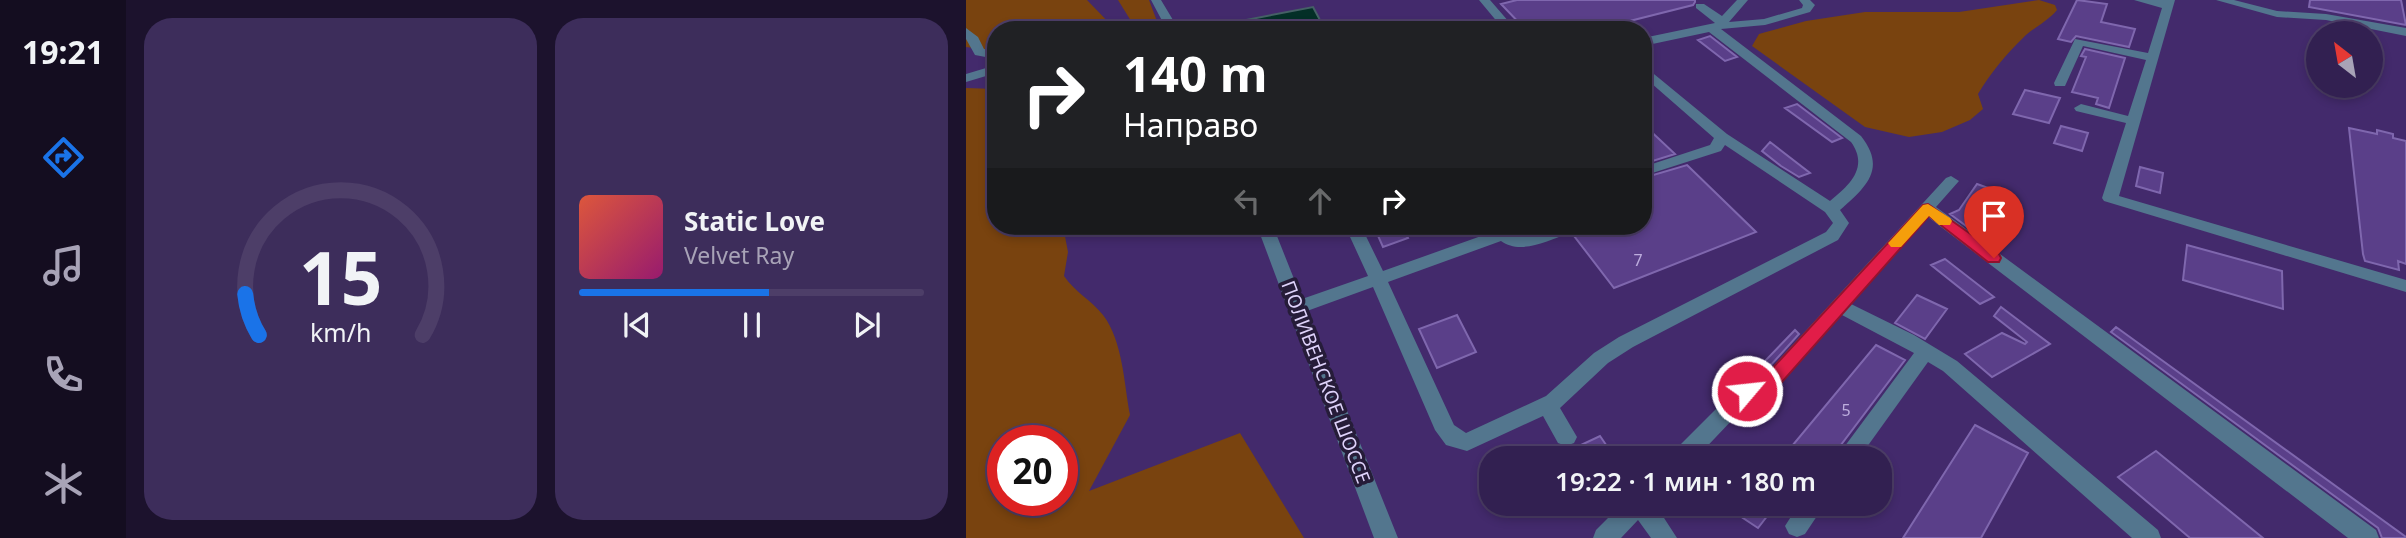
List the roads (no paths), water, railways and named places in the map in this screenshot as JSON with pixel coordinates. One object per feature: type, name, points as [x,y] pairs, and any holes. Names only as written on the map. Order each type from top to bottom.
[{"type":"street","points":[[1157,0],[1168,21]]},
{"type":"street","points":[[1485,0],[1502,21]]},
{"type":"street","points":[[1652,40],[1718,25],[1765,22],[1806,10],[1809,5],[1804,0]]},
{"type":"street","points":[[2139,0],[2169,3],[2110,198],[2406,286]]},
{"type":"street","points":[[2221,0],[2277,15],[2326,17],[2406,32]]},
{"type":"street","points":[[1718,25],[1736,2]]},
{"type":"street","points":[[1700,6],[1718,25],[1856,139],[1867,157],[1866,168],[1856,187],[1831,209]]},
{"type":"street","points":[[966,32],[974,40],[972,52]]},
{"type":"street","points":[[2060,83],[2079,42],[2152,58]]},
{"type":"street","points":[[966,78],[987,72]]},
{"type":"street","points":[[1357,235],[1449,435],[1466,442],[1547,405],[1601,358],[1626,342],[1832,236],[1842,223],[1831,209],[1722,137],[1652,76]]},
{"type":"street","points":[[1652,84],[1659,82]]},
{"type":"street","points":[[2081,108],[2133,121]]},
{"type":"street","points":[[1652,169],[1716,148],[1722,137]]},
{"type":"street","points":[[1694,446],[1747,391],[1775,377],[1951,181]]},
{"type":"street","points":[[1928,209],[2367,538]]},
{"type":"street","name":"ПОЛИВЕНСКОЕ ШОССЕ","points":[[1269,235],[1299,307],[1386,538]]},
{"type":"street","points":[[1299,307],[1492,235]]},
{"type":"street","points":[[1507,235],[1508,240],[1526,242],[1546,235]]},
{"type":"street","points":[[1839,306],[1950,366],[2149,538]]},
{"type":"street","points":[[1856,446],[1926,351]]},
{"type":"street","points":[[1547,405],[1566,437]]},
{"type":"street","points":[[1605,538],[1628,516]]},
{"type":"street","points":[[1649,516],[1665,538]]},
{"type":"street","points":[[1797,526],[1804,516]]}]
